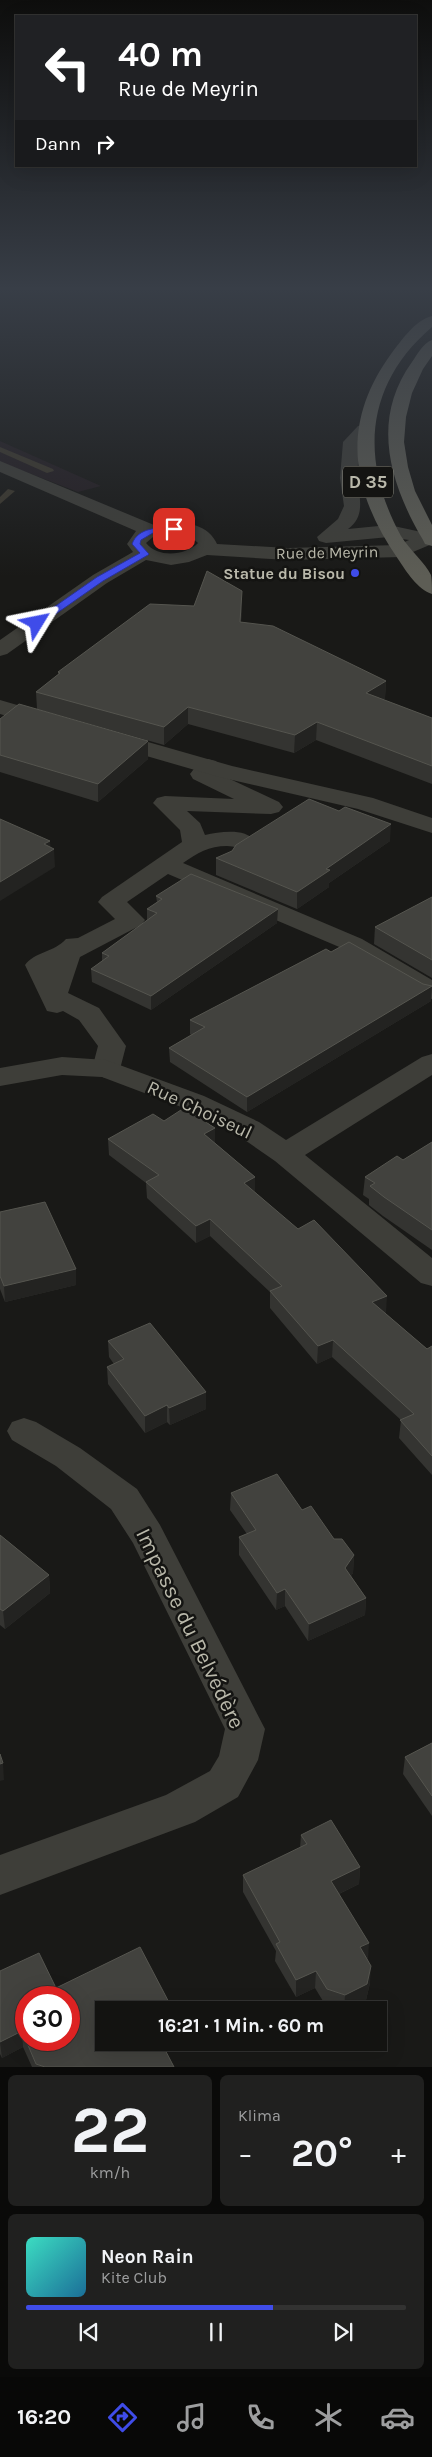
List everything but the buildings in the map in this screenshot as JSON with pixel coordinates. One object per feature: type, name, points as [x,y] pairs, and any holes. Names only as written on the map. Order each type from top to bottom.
[{"type":"main road","name":"D 35","points":[[380,383],[372,401],[364,430],[364,470],[374,501],[389,531],[401,551],[432,588]]},
{"type":"main road","name":"D 35","points":[[407,383],[400,401],[395,440],[402,482],[412,507],[431,538]]},
{"type":"street","name":"Rue de Meyrin","points":[[326,537],[346,522],[353,506],[349,478],[351,442],[364,430]]},
{"type":"street","name":"Rue de Meyrin","points":[[0,466],[152,531],[185,530],[202,535],[206,544]]},
{"type":"street","points":[[0,650],[100,579],[145,554],[136,544],[138,539],[152,531]]},
{"type":"street","name":"Rue de Meyrin","points":[[145,554],[166,558],[179,558],[190,556],[206,544],[286,542],[389,531],[431,538]]},
{"type":"street","name":"Rue de Meyrin","points":[[206,544],[288,554],[401,551],[431,538]]},
{"type":"street","points":[[0,708],[67,726]]},
{"type":"street","points":[[95,734],[208,766],[364,803],[432,826]]},
{"type":"street","points":[[208,766],[201,774],[271,807],[165,803],[192,840],[222,861]]},
{"type":"street","points":[[109,1058],[59,1015],[54,996],[38,966],[75,961],[111,902],[166,864],[192,840],[237,840]]},
{"type":"street","points":[[166,864],[353,944],[432,991]]},
{"type":"street","name":"Rue Choiseul","points":[[0,1077],[109,1058],[249,1128],[285,1154],[432,1276]]},
{"type":"street","points":[[285,1154],[432,1063]]},
{"type":"street","name":"Impasse du Belvédère","points":[[0,1875],[180,1809],[224,1784],[238,1760],[245,1728],[147,1535],[124,1499],[68,1457],[24,1432]]},
{"type":"shaded area","points":[[0,441],[101,486],[78,492],[0,462]]},
{"type":"waterway","points":[[0,449],[50,471]]},
{"type":"waterway","points":[[0,502],[11,491]]},
{"type":"place","name":"Statue du Bisou","points":[[355,573]]},
{"type":"route","points":[[37,623],[100,579],[145,554],[136,544],[143,535],[162,529],[174,529]]}]
